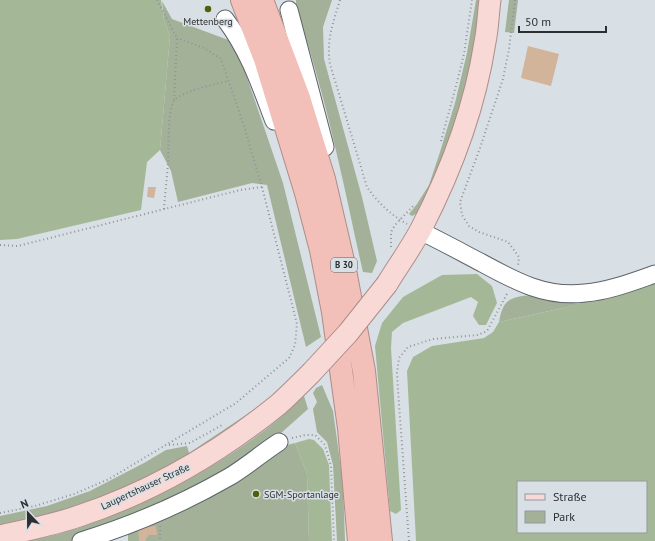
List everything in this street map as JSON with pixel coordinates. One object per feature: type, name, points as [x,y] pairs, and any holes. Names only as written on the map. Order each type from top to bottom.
[{"type":"highway","name":"B 30","points":[[242,0],[265,59],[306,193],[321,250],[333,312],[349,428],[359,541]]},
{"type":"highway","name":"B 30","points":[[262,0],[301,105],[324,179],[344,265],[364,371],[381,541]]},
{"type":"main road","name":"Laupertshauser Straße","points":[[0,536],[37,528],[80,516],[176,474],[253,424],[280,403],[312,373],[348,333],[387,284],[420,231],[440,190],[455,152],[476,89],[485,42],[490,0]]},
{"type":"street","points":[[289,10],[336,190],[344,265]]},
{"type":"street","points":[[225,19],[238,36],[255,71],[283,145],[306,193]]},
{"type":"street","points":[[420,231],[513,280],[542,290],[561,294],[594,292],[655,274]]},
{"type":"street","points":[[81,541],[120,529],[179,504],[224,480],[279,442]]},
{"type":"path","points":[[158,0],[177,38],[174,101],[170,115],[164,209]]},
{"type":"path","points":[[340,0],[328,40],[328,52],[330,64],[367,187],[375,198],[400,220],[420,231]]},
{"type":"path","points":[[439,146],[464,54],[472,0]]},
{"type":"path","points":[[409,541],[397,373],[399,358],[408,347],[433,339],[478,335],[487,331],[518,269],[519,257],[508,242],[479,232],[469,226],[462,215],[460,202],[503,79],[509,49],[515,0]]},
{"type":"path","points":[[0,513],[35,506],[74,494],[109,479],[167,446],[236,403],[289,358],[296,345],[296,324],[262,187],[243,123],[221,59],[204,48],[177,38]]},
{"type":"path","points":[[174,101],[203,86],[228,81]]},
{"type":"path","points":[[0,245],[18,246],[240,190],[262,187]]},
{"type":"path","points":[[390,250],[391,232],[418,200]]},
{"type":"path","points":[[167,446],[190,443],[226,422]]},
{"type":"path","points":[[279,442],[305,435],[315,436],[325,444],[331,466],[334,541]]},
{"type":"green space","points":[[0,0],[161,0],[164,20],[170,36],[160,150],[147,162],[141,210],[17,239],[0,240]]},
{"type":"green space","points":[[296,0],[332,0],[323,27],[324,59],[362,197],[377,261],[372,273],[363,272],[330,127],[296,6]]},
{"type":"green space","points":[[476,0],[484,0],[457,127],[418,213],[412,216],[409,214],[429,185],[455,103],[467,53]]},
{"type":"green space","points":[[509,0],[518,0],[514,33],[505,32]]},
{"type":"green space","points":[[162,1],[172,19],[231,41],[242,63],[283,183],[321,337],[306,347],[267,185],[252,183],[178,202],[171,171],[160,150],[170,36],[164,20]]},
{"type":"green space","points":[[477,274],[492,286],[497,303],[486,325],[479,325],[473,316],[478,302],[471,297],[403,323],[392,332],[391,348],[401,510],[396,514],[390,511],[375,346],[382,323],[403,297],[442,275]]},
{"type":"green space","points":[[655,283],[655,541],[416,541],[407,371],[413,357],[432,346],[484,338],[493,332],[499,322],[563,308]]},
{"type":"green space","points":[[532,295],[546,300],[581,304],[499,322],[505,304],[513,298]]},
{"type":"green space","points":[[322,385],[333,411],[343,483],[345,541],[337,541],[333,465],[327,442],[317,432],[313,409],[317,402],[313,393],[316,388]]},
{"type":"green space","points":[[304,396],[308,409],[271,442],[222,475],[117,525],[71,541],[23,541],[55,535],[86,525],[114,515],[167,491],[242,447],[280,418]]},
{"type":"green space","points":[[258,407],[240,427],[115,494],[38,518],[0,525],[0,516],[47,506],[90,491],[166,450],[187,446],[189,453]]},
{"type":"green space","points":[[309,439],[314,440],[323,449],[329,465],[332,541],[309,541],[307,474],[295,443]]},
{"type":"green space","name":"SGM-Sportanlage","points":[[295,443],[307,474],[309,541],[128,541],[128,531],[279,447]]},
{"type":"building","points":[[528,46],[559,54],[551,86],[521,78]]},
{"type":"building","points":[[148,187],[156,187],[154,198],[147,197]]},
{"type":"building","points":[[156,526],[157,535],[148,535],[146,541],[139,541],[138,527]]},
{"type":"place","name":"Mettenberg","points":[[208,9]]},
{"type":"place","name":"SGM-Sportanlage","points":[[256,494]]}]
